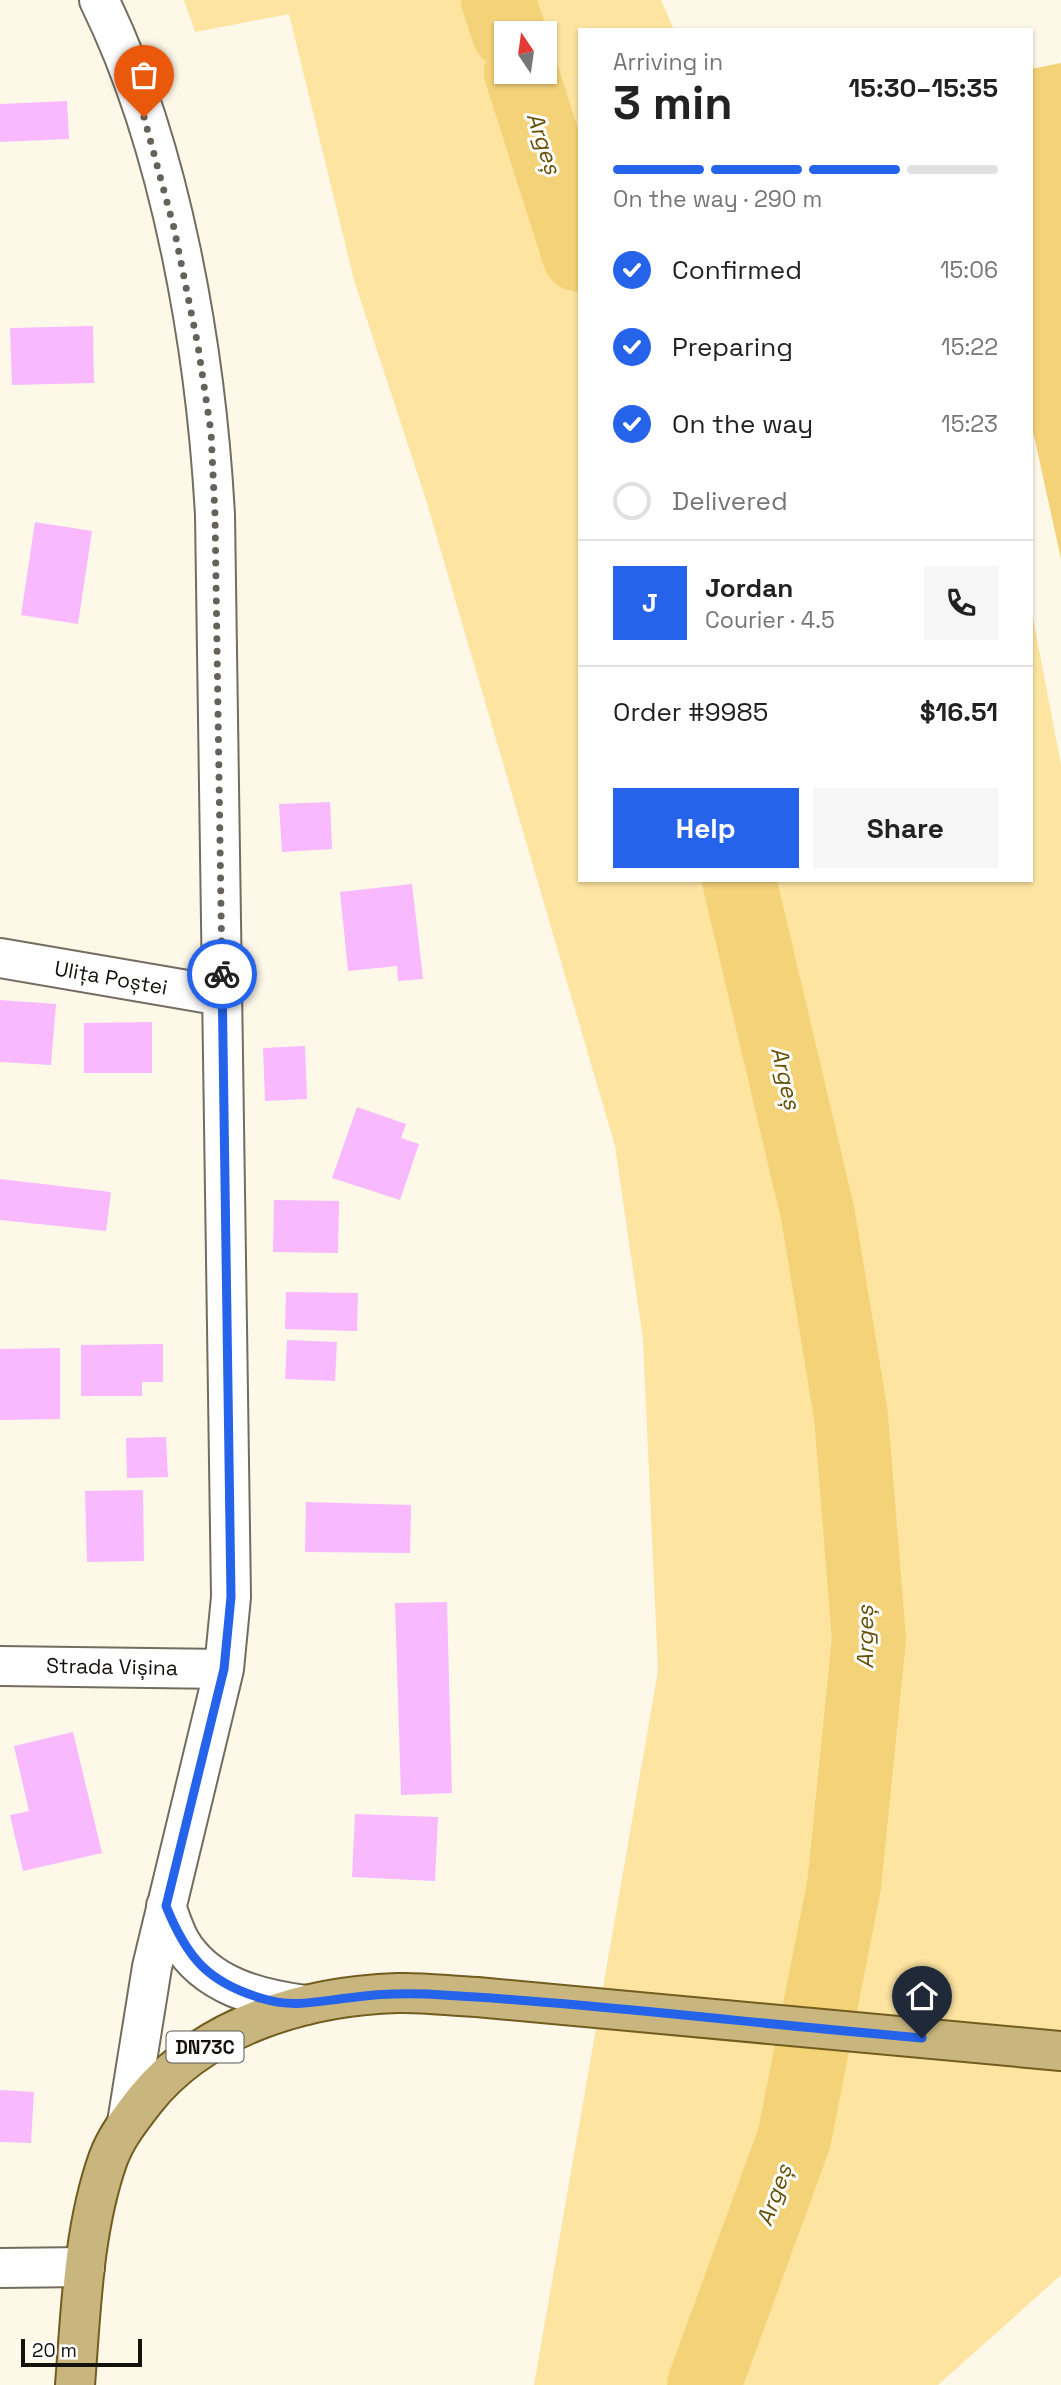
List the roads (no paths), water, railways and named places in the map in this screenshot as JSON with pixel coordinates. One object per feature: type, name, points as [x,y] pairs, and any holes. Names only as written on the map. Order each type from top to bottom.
[{"type":"main road","name":"DN73C","points":[[75,2385],[85,2267],[98,2197],[109,2157],[127,2123],[159,2083],[189,2057],[241,2026],[306,2005],[398,1993],[477,1997],[1061,2051]]},
{"type":"street","points":[[99,0],[124,51],[155,151],[198,346],[211,432],[215,529],[231,1597],[224,1669],[152,1967],[127,2123]]},
{"type":"street","name":"Ulița Poștei","points":[[0,958],[222,996]]},
{"type":"street","name":"Strada Vișina","points":[[0,1666],[224,1669]]},
{"type":"street","name":"DN73C","points":[[166,1906],[180,1941],[194,1958],[223,1983],[266,2000],[306,2005]]},
{"type":"street","points":[[0,2268],[85,2267]]},
{"type":"waterway","name":"Argeș","points":[[498,0],[505,21]]},
{"type":"waterway","name":"Argeș","points":[[525,84],[578,252]]},
{"type":"waterway","name":"Argeș","points":[[704,2385],[794,2139],[844,1886],[869,1639],[851,1416],[818,1215],[739,882]]}]
